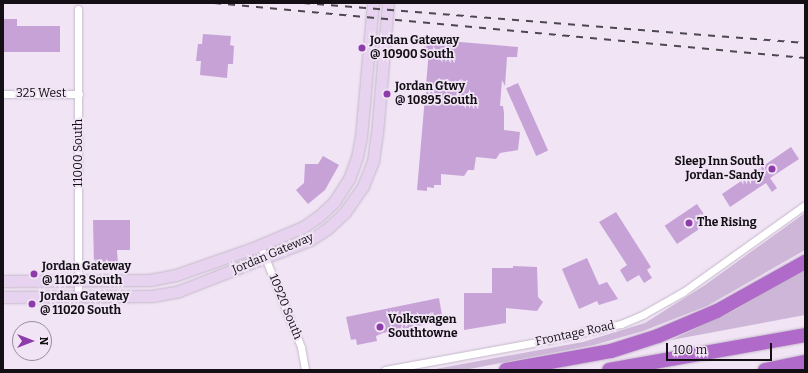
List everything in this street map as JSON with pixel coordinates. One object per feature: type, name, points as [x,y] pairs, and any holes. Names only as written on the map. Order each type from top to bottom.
[{"type":"highway","points":[[790,270],[805,258]]},
{"type":"highway","points":[[506,370],[611,351],[658,336],[722,308],[805,262]]},
{"type":"highway","points":[[609,370],[805,335]]},
{"type":"highway","points":[[765,370],[805,362]]},
{"type":"main road","name":"Jordan Gateway","points":[[3,281],[78,282],[150,280],[176,276],[260,245],[303,227],[318,217],[334,202],[349,179],[361,137],[373,3]]},
{"type":"main road","name":"Jordan Gateway","points":[[3,297],[152,296],[179,291],[266,259],[310,240],[327,228],[345,212],[363,186],[372,161],[377,134],[388,3]]},
{"type":"street","name":"11000 South","points":[[78,9],[78,297]]},
{"type":"street","name":"325 West","points":[[3,94],[79,94]]},
{"type":"street","name":"Frontage Road","points":[[385,370],[555,339],[621,324],[644,314],[683,292],[805,205]]},
{"type":"street","name":"10920 South","points":[[260,245],[301,347],[305,370]]},
{"type":"shaded area","points":[[805,213],[805,250],[707,306],[643,331],[594,345],[464,370],[430,370],[583,342],[645,323],[705,285]]},
{"type":"shaded area","points":[[805,269],[805,315],[671,340],[735,310]]},
{"type":"building","points":[[3,19],[17,19],[17,26],[60,26],[60,52],[3,52]]},
{"type":"building","points":[[203,34],[231,36],[230,45],[234,46],[233,64],[228,64],[227,78],[200,75],[201,61],[196,61],[198,44],[202,44]]},
{"type":"building","points":[[425,39],[518,47],[517,57],[507,57],[505,86],[502,80],[500,106],[503,106],[504,130],[520,132],[518,150],[500,153],[496,159],[476,157],[474,170],[468,170],[464,176],[441,174],[441,185],[434,185],[434,188],[427,187],[427,191],[417,190],[429,50],[424,49]]},
{"type":"building","points":[[518,83],[548,151],[536,156],[506,88]]},
{"type":"building","name":"Sleep Inn South Jordan-Sandy","points":[[791,147],[799,159],[770,178],[777,188],[772,192],[766,183],[730,207],[722,194]]},
{"type":"building","points":[[323,156],[339,165],[325,190],[308,204],[296,190],[304,183],[305,164],[318,164]]},
{"type":"building","points":[[697,204],[709,222],[677,244],[665,226]]},
{"type":"building","points":[[616,212],[651,267],[647,270],[652,278],[644,283],[639,275],[627,282],[620,270],[627,265],[599,222]]},
{"type":"building","points":[[93,220],[130,220],[130,250],[117,250],[118,266],[94,266]]},
{"type":"building","points":[[587,258],[599,285],[607,282],[618,299],[599,305],[597,301],[579,309],[562,269]]},
{"type":"building","points":[[513,266],[537,267],[538,297],[543,302],[537,311],[506,308],[506,323],[464,330],[464,293],[492,293],[492,268],[513,268]]},
{"type":"building","name":"Volkswagen Southtowne","points":[[439,298],[443,321],[383,333],[376,336],[377,341],[357,345],[356,339],[351,340],[346,317]]},
{"type":"railway","points":[[214,3],[805,58]]},
{"type":"railway","points":[[303,3],[805,43]]},
{"type":"place","name":"Jordan Gateway @ 10900 South","points":[[362,48]]},
{"type":"place","name":"Jordan Gtwy @ 10895 South","points":[[387,94]]},
{"type":"place","name":"Sleep Inn South Jordan-Sandy","points":[[772,169]]},
{"type":"place","name":"The Rising","points":[[689,223]]},
{"type":"place","name":"Jordan Gateway @ 11023 South","points":[[34,274]]},
{"type":"place","name":"Jordan Gateway @ 11020 South","points":[[32,304]]},
{"type":"place","name":"Volkswagen Southtowne","points":[[380,327]]}]
